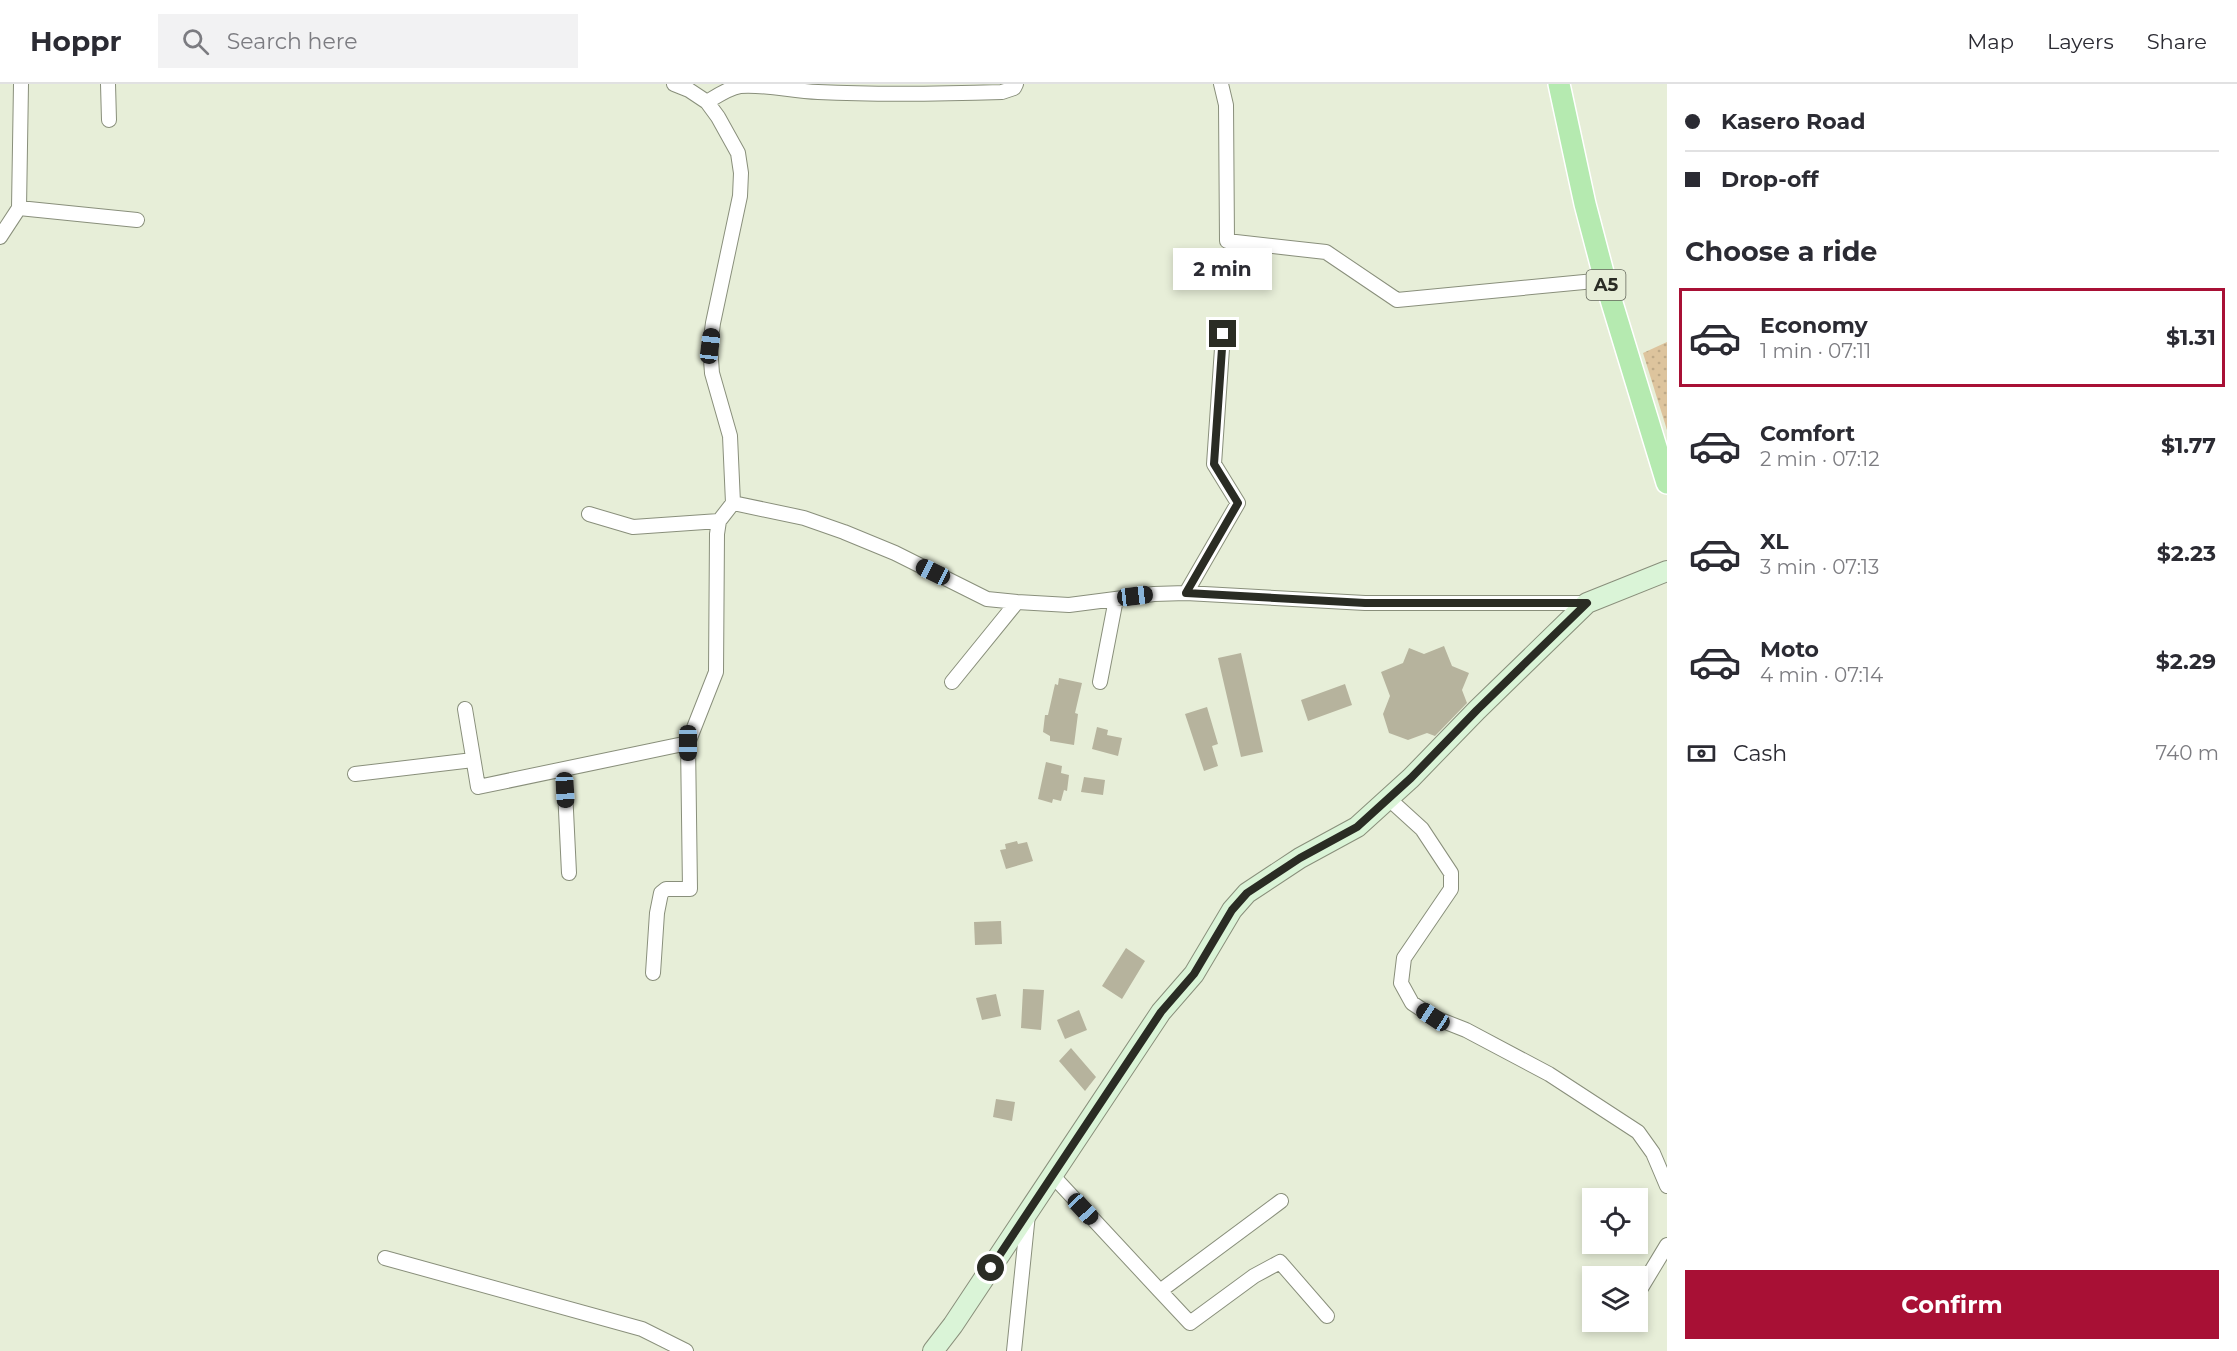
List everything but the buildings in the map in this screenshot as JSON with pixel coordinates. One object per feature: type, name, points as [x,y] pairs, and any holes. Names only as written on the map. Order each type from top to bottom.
[{"type":"main road","name":"A5","points":[[1559,84],[1585,204],[1605,280],[1667,482]]},
{"type":"street","points":[[0,237],[19,208],[21,84]]},
{"type":"street","points":[[108,84],[109,120]]},
{"type":"street","points":[[653,973],[657,913],[662,893],[666,889],[690,889],[688,743],[716,672],[717,534],[719,521],[733,503],[730,436],[712,373],[710,346],[740,196],[741,172],[738,153],[707,102],[689,90],[674,84]]},
{"type":"street","points":[[707,102],[739,86],[778,86],[813,92],[897,89],[1002,92],[1014,88],[1016,84]]},
{"type":"street","points":[[1221,84],[1226,105],[1227,241],[1326,252],[1397,300],[1605,280]]},
{"type":"street","points":[[19,208],[137,220]]},
{"type":"street","points":[[1186,593],[1238,503],[1214,464],[1223,334]]},
{"type":"street","points":[[733,503],[804,518],[895,553],[987,599],[1017,602],[1069,604],[1186,593],[1365,603],[1587,603],[1667,571]]},
{"type":"street","points":[[589,514],[633,527],[719,521]]},
{"type":"street","points":[[1100,682],[1116,599]]},
{"type":"street","points":[[952,682],[1017,602]]},
{"type":"street","points":[[933,1351],[1029,1212],[1161,1012],[1194,974],[1232,910],[1247,893],[1300,858],[1357,827],[1389,799],[1587,603]]},
{"type":"street","points":[[465,709],[478,788],[688,743]]},
{"type":"street","points":[[355,774],[474,760]]},
{"type":"street","points":[[564,769],[569,873]]},
{"type":"street","points":[[1389,799],[1422,829],[1451,873],[1451,889],[1404,958],[1401,983],[1412,1003],[1433,1017],[1466,1030],[1549,1074],[1638,1132],[1653,1153],[1667,1186]]},
{"type":"street","points":[[1053,1176],[1190,1323],[1254,1276],[1281,1262],[1326,1316]]},
{"type":"street","points":[[1160,1291],[1281,1201]]},
{"type":"street","points":[[1014,1351],[1029,1212]]},
{"type":"street","points":[[1648,1276],[1667,1245]]},
{"type":"street","points":[[385,1258],[642,1329],[686,1351]]},
{"type":"shaded area","points":[[1667,342],[1667,430],[1643,353]]},
{"type":"route","points":[[991,1268],[1161,1012],[1194,974],[1232,910],[1247,893],[1300,858],[1357,827],[1411,778],[1587,603],[1365,603],[1186,593],[1238,503],[1214,464],[1223,334]]}]
